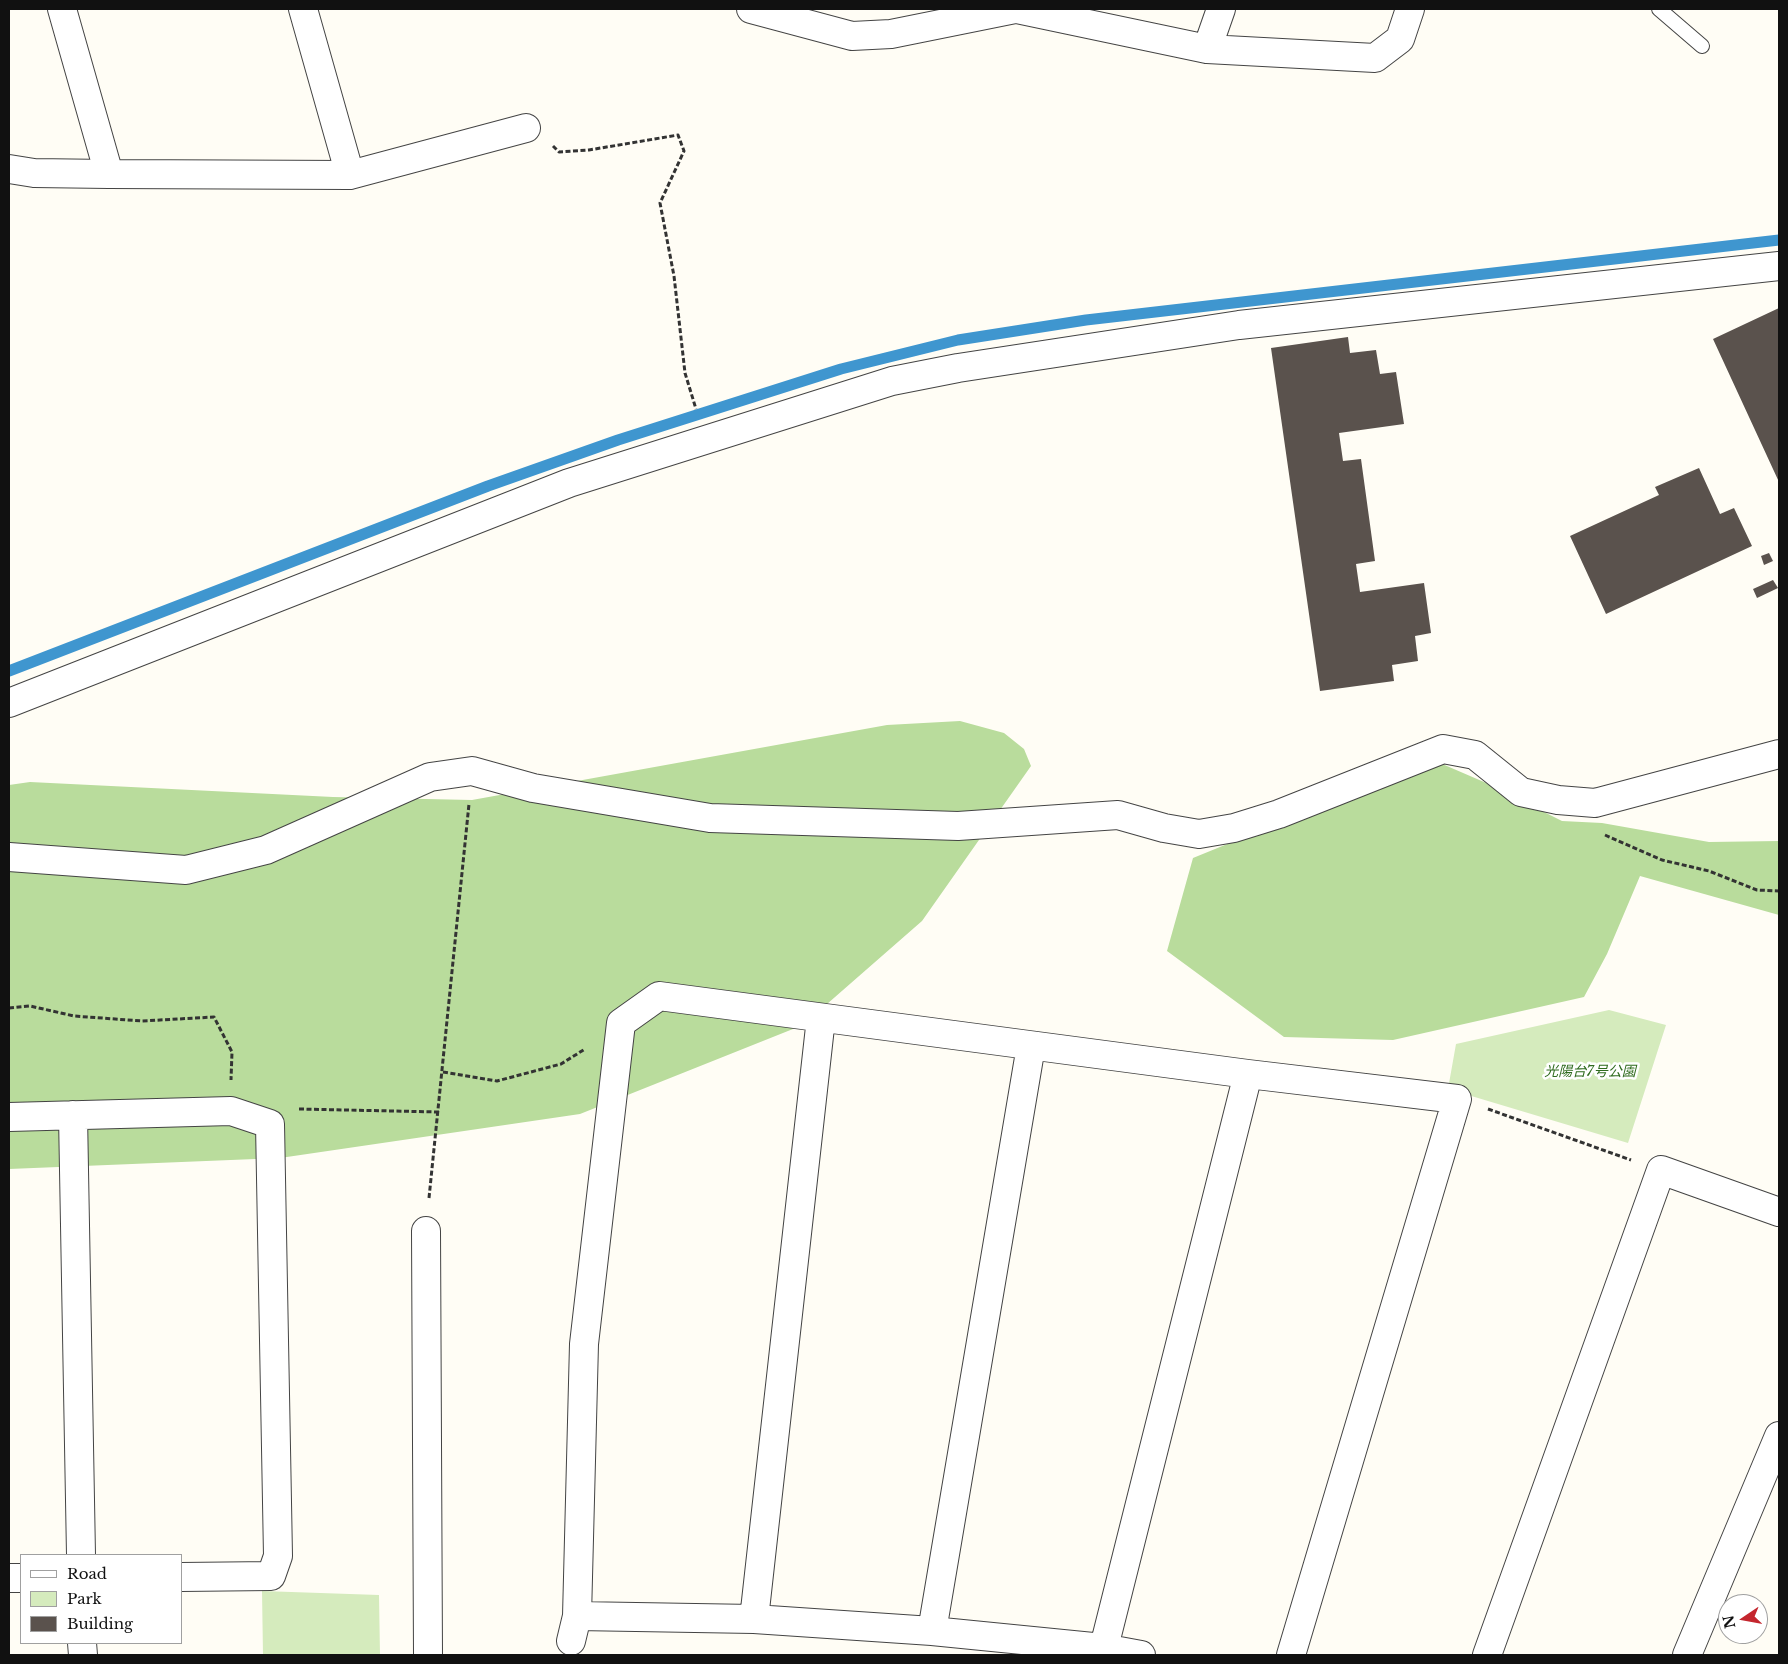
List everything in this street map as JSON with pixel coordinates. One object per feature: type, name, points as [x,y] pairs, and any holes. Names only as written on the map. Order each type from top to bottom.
[{"type":"street","points":[[62,9],[109,174]]},
{"type":"street","points":[[303,9],[350,175]]},
{"type":"street","points":[[751,9],[808,17],[852,36],[891,34],[1016,9],[1206,49],[1375,58],[1400,39],[1410,9]]},
{"type":"street","points":[[1206,49],[1221,9]]},
{"type":"street","points":[[9,169],[34,173],[350,175],[526,128]]},
{"type":"street","points":[[9,703],[569,483],[706,438],[892,381],[958,368],[1239,325],[1779,266]]},
{"type":"street","points":[[9,858],[186,870],[266,850],[430,777],[472,771],[533,788],[710,818],[958,826],[1118,815],[1164,828],[1199,834],[1234,828],[1279,814],[1444,749],[1475,755],[1521,792],[1558,800],[1595,803],[1779,754]]},
{"type":"street","points":[[1141,1655],[932,1631],[754,1619],[574,1628],[584,1344],[621,1023],[659,996],[1248,1074],[1457,1098],[1291,1655]]},
{"type":"street","points":[[754,1619],[821,1018]]},
{"type":"street","points":[[932,1631],[1031,1046]]},
{"type":"street","points":[[1103,1652],[1248,1074]]},
{"type":"street","points":[[9,1116],[231,1111],[270,1124],[278,1556],[271,1576],[182,1577]]},
{"type":"street","points":[[74,1115],[81,1554]]},
{"type":"street","points":[[1487,1655],[1661,1170],[1779,1212]]},
{"type":"street","points":[[426,1231],[428,1655]]},
{"type":"street","points":[[1687,1655],[1779,1436]]},
{"type":"lane","points":[[1659,9],[1702,46]]},
{"type":"path","points":[[526,128],[541,136],[559,152],[589,150],[678,135],[684,151],[660,203],[674,276],[685,373],[706,438]]},
{"type":"path","points":[[426,1231],[472,771]]},
{"type":"path","points":[[1601,833],[1662,860],[1709,871],[1757,890],[1779,892]]},
{"type":"path","points":[[9,1008],[30,1006],[74,1016],[142,1021],[214,1016],[232,1052],[231,1111]]},
{"type":"path","points":[[443,1072],[497,1081],[561,1064],[621,1023]]},
{"type":"path","points":[[1457,1098],[1661,1170]]},
{"type":"path","points":[[270,1124],[297,1108],[439,1112]]},
{"type":"green space","points":[[960,721],[1004,733],[1024,749],[1031,766],[922,921],[803,1025],[580,1114],[280,1158],[9,1169],[9,785],[30,782],[333,797],[472,800],[887,725]]},
{"type":"green space","points":[[1433,760],[1484,782],[1562,821],[1602,823],[1709,842],[1779,841],[1779,915],[1640,876],[1607,954],[1584,997],[1393,1040],[1284,1037],[1167,951],[1193,858]]},
{"type":"green space","name":"光陽台7号公園","points":[[1609,1010],[1666,1025],[1628,1143],[1448,1089],[1456,1044]]},
{"type":"green space","points":[[262,1591],[379,1595],[380,1655],[263,1655]]},
{"type":"building","points":[[1779,308],[1779,482],[1713,339]]},
{"type":"building","points":[[1348,337],[1350,353],[1376,350],[1380,374],[1396,372],[1404,424],[1339,433],[1343,461],[1361,459],[1375,561],[1356,564],[1360,592],[1424,583],[1431,633],[1415,636],[1418,661],[1392,665],[1394,681],[1320,691],[1271,348]]},
{"type":"building","points":[[1699,468],[1720,514],[1734,508],[1752,546],[1606,614],[1570,536],[1659,495],[1655,487]]},
{"type":"building","points":[[1769,553],[1773,561],[1764,565],[1761,556]]},
{"type":"building","points":[[1773,580],[1778,588],[1757,598],[1753,589]]},
{"type":"waterway","points":[[9,671],[488,486],[618,440],[841,369],[958,340],[1086,320],[1779,240]]}]
